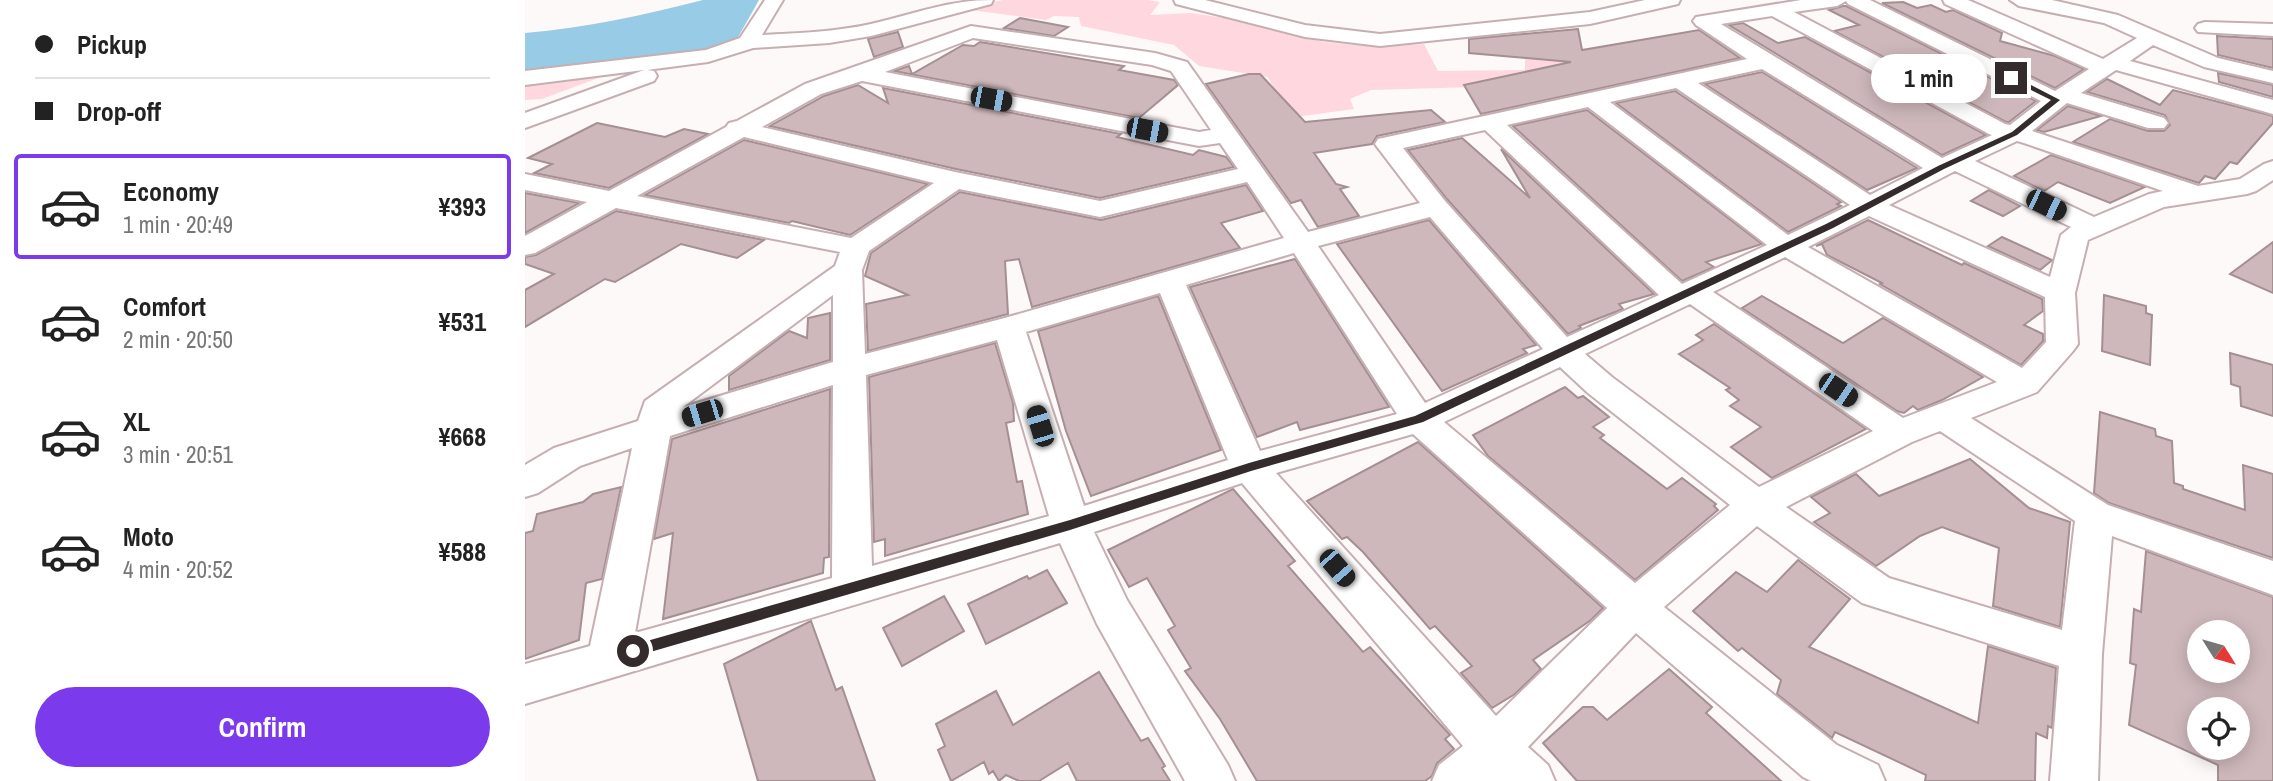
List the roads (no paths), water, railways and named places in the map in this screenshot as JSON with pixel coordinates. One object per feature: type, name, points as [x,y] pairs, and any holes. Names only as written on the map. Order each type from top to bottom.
[{"type":"street","points":[[525,121],[643,77],[712,70],[735,55],[774,0]]},
{"type":"street","points":[[525,78],[708,56],[744,44],[829,37],[871,30],[985,0]]},
{"type":"street","points":[[1183,0],[1291,29],[1351,39],[1380,40],[1590,18],[1671,0]]},
{"type":"street","points":[[1837,0],[1703,21],[1765,62],[1949,165],[2090,226]]},
{"type":"street","points":[[1855,0],[2060,98],[2156,123]]},
{"type":"street","points":[[1952,0],[2107,65],[2273,107]]},
{"type":"street","points":[[2019,0],[2077,9],[2111,19],[2211,63],[2273,77]]},
{"type":"street","points":[[1775,10],[1997,129],[2195,194]]},
{"type":"street","points":[[2205,28],[2273,30]]},
{"type":"street","points":[[525,247],[737,128],[813,89],[861,74],[971,32],[1155,59],[1179,67],[1254,173],[1419,419],[1635,607],[1820,761],[1861,781]]},
{"type":"street","points":[[525,684],[1070,525],[1249,467],[1419,419],[1786,246],[2014,134],[2060,98],[2150,38]]},
{"type":"street","points":[[1765,62],[1387,144],[1436,207],[1563,352],[1600,385],[1756,505],[1876,591],[2081,654]]},
{"type":"street","points":[[861,74],[1199,139],[1227,135]]},
{"type":"street","points":[[1679,80],[1868,206],[2060,293]]},
{"type":"street","points":[[1593,100],[1786,246],[2025,384]]},
{"type":"street","points":[[1491,123],[1685,294],[1901,433]]},
{"type":"street","points":[[737,128],[955,180],[1100,209],[1254,173]]},
{"type":"street","points":[[1456,781],[1495,749],[1635,607],[1756,505],[1941,415],[2025,384],[2061,344],[2060,293],[2075,234],[2158,200],[2247,186],[2273,169]]},
{"type":"street","points":[[609,658],[657,410],[955,180]]},
{"type":"street","points":[[525,182],[610,199],[852,259]]},
{"type":"street","points":[[525,483],[568,457],[847,369],[1009,327],[1301,242],[1436,207]]},
{"type":"street","points":[[852,259],[847,369],[852,588]]},
{"type":"street","points":[[1169,280],[1249,467],[1495,749],[1531,781]]},
{"type":"street","points":[[1009,327],[1070,525],[1112,612],[1211,781]]},
{"type":"street","points":[[1941,415],[2095,515],[2273,578]]},
{"type":"street","points":[[2074,781],[2081,654],[2095,515]]},
{"type":"water","points":[[703,0],[759,0],[737,39],[716,49],[525,73],[525,33],[615,20]]}]
